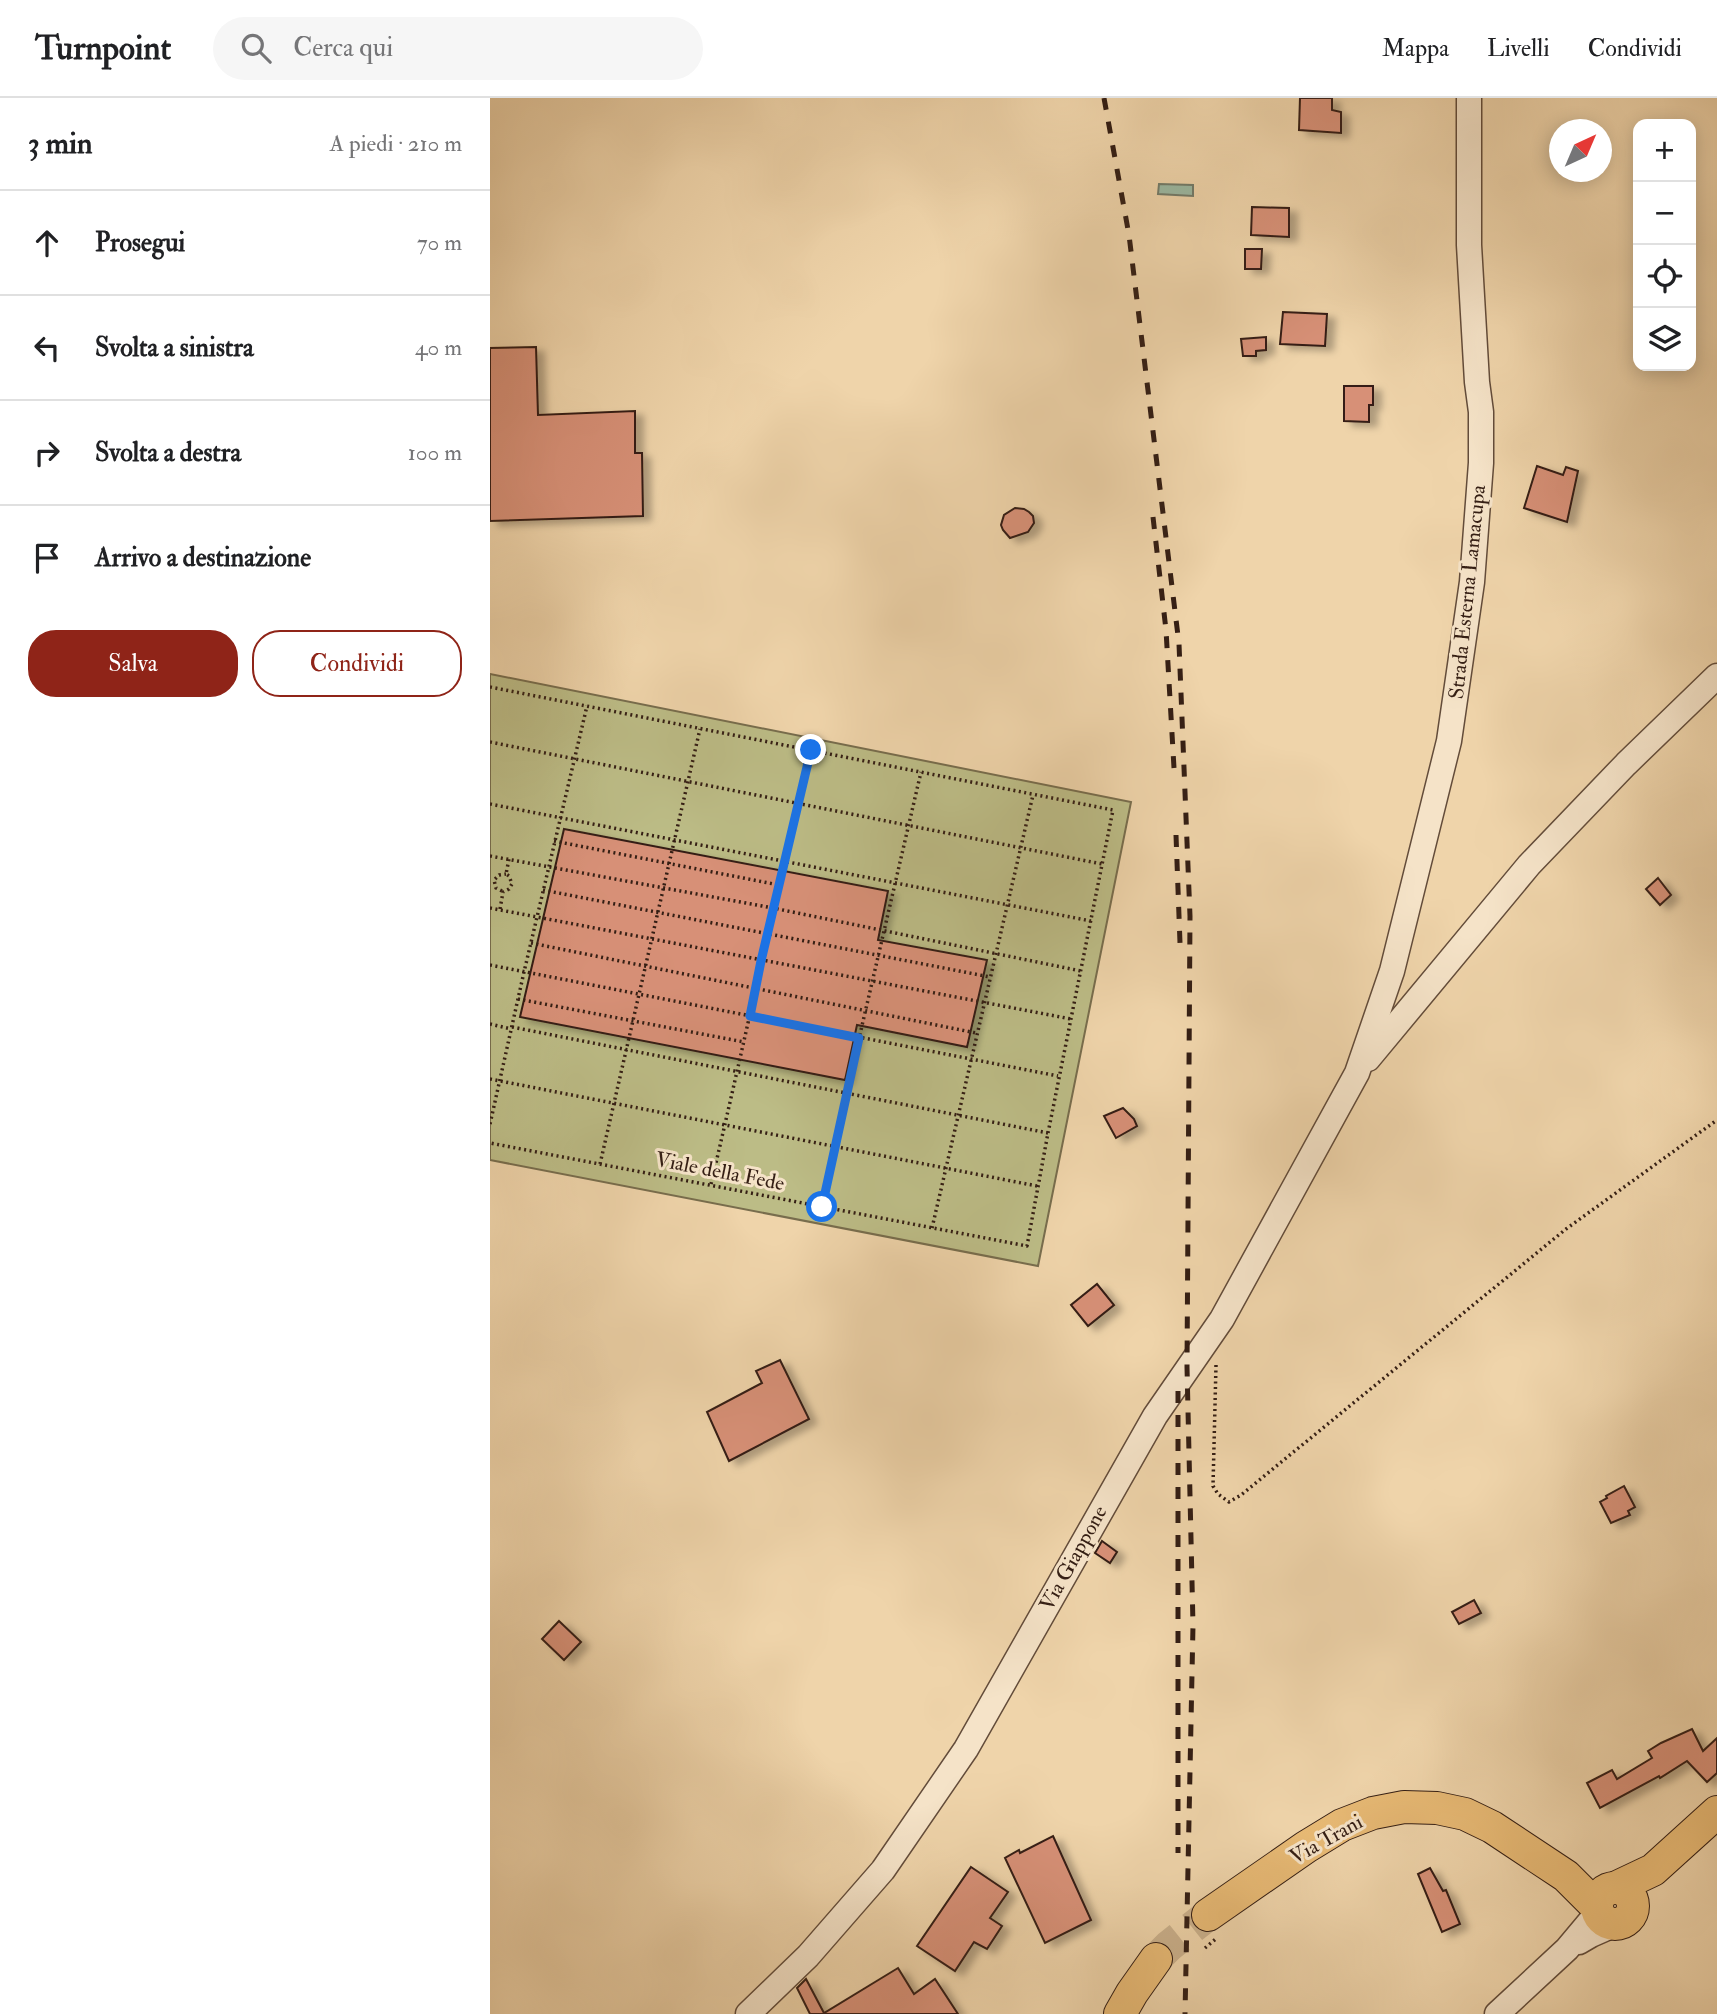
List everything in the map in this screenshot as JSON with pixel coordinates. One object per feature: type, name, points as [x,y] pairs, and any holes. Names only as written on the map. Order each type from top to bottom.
[{"type":"main road","name":"Via Trani","points":[[1216,1924],[1306,1847],[1342,1825],[1373,1813],[1404,1807],[1437,1808],[1465,1814],[1492,1828],[1566,1877],[1584,1883],[1612,1904]]},
{"type":"main road","points":[[1612,1904],[1638,1878],[1666,1859],[1717,1812]]},
{"type":"main road","points":[[1120,2014],[1156,1959]]},
{"type":"street","name":"Strada Esterna Lamacupa","points":[[1357,1073],[1392,971],[1449,741],[1472,582],[1481,463],[1481,412],[1476,382],[1469,245],[1469,98]]},
{"type":"street","points":[[1357,1073],[1529,865],[1626,764],[1717,676]]},
{"type":"street","name":"Via Giappone","points":[[748,2014],[808,1956],[883,1870],[966,1749],[1155,1416],[1222,1320],[1357,1073]]},
{"type":"street","points":[[1497,2014],[1567,1950],[1612,1904]]},
{"type":"path","points":[[490,687],[1113,810],[1037,1186],[490,1079]]},
{"type":"path","points":[[490,1124],[587,706]]},
{"type":"path","points":[[600,1164],[700,729]]},
{"type":"path","points":[[490,742],[1102,864]]},
{"type":"path","points":[[711,1184],[811,750]]},
{"type":"path","points":[[822,1207],[921,772]]},
{"type":"path","points":[[932,1228],[1033,795]]},
{"type":"path","points":[[490,804],[1091,920]]},
{"type":"path","points":[[554,841],[779,885]]},
{"type":"path","points":[[490,856],[773,908],[1081,971]]},
{"type":"path","points":[[506,874],[509,859]]},
{"type":"path","points":[[503,892],[512,884],[506,874]]},
{"type":"path","points":[[503,892],[496,888],[494,880],[499,875],[506,874]]},
{"type":"path","points":[[543,890],[990,976]]},
{"type":"path","points":[[500,909],[503,892]]},
{"type":"path","points":[[490,908],[1071,1019]]},
{"type":"path","points":[[531,943],[976,1033]]},
{"type":"path","points":[[490,965],[1059,1076]]},
{"type":"path","points":[[518,999],[744,1042]]},
{"type":"path","points":[[490,1024],[1048,1133]]},
{"type":"path","points":[[1216,1356],[1213,1486],[1218,1494],[1229,1502],[1241,1495],[1566,1229],[1717,1120]]},
{"type":"path","name":"Viale della Fede","points":[[490,1143],[1027,1246],[1037,1186]]},
{"type":"path","points":[[1205,1948],[1216,1924]]},
{"type":"green space","points":[[490,674],[1131,802],[1038,1266],[490,1160]]},
{"type":"shaded area","points":[[1159,184],[1193,185],[1193,196],[1158,194]]},
{"type":"building","points":[[1300,98],[1332,98],[1332,110],[1341,112],[1341,133],[1299,130]]},
{"type":"building","points":[[1252,207],[1289,208],[1289,237],[1251,235]]},
{"type":"building","points":[[1245,249],[1262,249],[1261,269],[1245,269]]},
{"type":"building","points":[[1283,312],[1327,314],[1325,346],[1280,344]]},
{"type":"building","points":[[1266,337],[1266,350],[1256,351],[1256,356],[1243,356],[1241,339]]},
{"type":"building","points":[[536,347],[538,415],[635,411],[635,453],[642,453],[643,516],[490,521],[490,348]]},
{"type":"building","points":[[1344,386],[1373,386],[1369,422],[1344,421]]},
{"type":"building","points":[[1537,466],[1563,475],[1566,467],[1578,471],[1567,522],[1524,508]]},
{"type":"building","points":[[1015,508],[1029,512],[1034,523],[1028,532],[1010,538],[1001,525],[1004,515]]},
{"type":"building","points":[[564,829],[888,891],[878,940],[987,960],[967,1047],[857,1025],[845,1080],[520,1017]]},
{"type":"building","points":[[1658,878],[1671,895],[1660,905],[1646,889]]},
{"type":"building","points":[[1123,1108],[1137,1126],[1116,1138],[1104,1116]]},
{"type":"building","points":[[1097,1284],[1114,1305],[1088,1326],[1071,1305]]},
{"type":"building","points":[[780,1360],[809,1419],[729,1461],[707,1412],[762,1383],[756,1371]]},
{"type":"building","points":[[1624,1486],[1635,1507],[1628,1511],[1630,1515],[1611,1523],[1600,1502]]},
{"type":"building","points":[[1102,1541],[1117,1552],[1110,1563],[1095,1553]]},
{"type":"building","points":[[1474,1600],[1481,1613],[1459,1624],[1452,1612]]},
{"type":"building","points":[[559,1621],[581,1642],[564,1660],[542,1639]]},
{"type":"building","points":[[1692,1729],[1703,1751],[1717,1738],[1717,1773],[1707,1782],[1687,1761],[1660,1778],[1659,1776],[1600,1808],[1587,1783],[1612,1770],[1617,1779],[1652,1758],[1648,1751]]},
{"type":"building","points":[[1053,1836],[1091,1920],[1045,1943],[1005,1858]]},
{"type":"building","points":[[971,1867],[1008,1892],[990,1918],[1002,1926],[987,1949],[974,1942],[955,1971],[917,1946]]},
{"type":"building","points":[[1430,1868],[1443,1891],[1446,1890],[1460,1924],[1442,1932],[1418,1874]]},
{"type":"building","points":[[898,1968],[914,1994],[935,1979],[958,2014],[810,2014],[797,1988],[806,1979],[824,2013]]},
{"type":"tunnel","points":[[1156,1959],[1208,1915]]},
{"type":"railway","points":[[1104,98],[1129,235],[1179,644],[1190,916],[1187,1367],[1193,1625],[1185,2014]]},
{"type":"railway","points":[[1153,517],[1166,630],[1174,768]]},
{"type":"railway","points":[[1176,835],[1180,943]]},
{"type":"railway","points":[[1178,1391],[1178,1853]]},
{"type":"route","points":[[811,750],[750,1016],[859,1038],[822,1207]]}]
